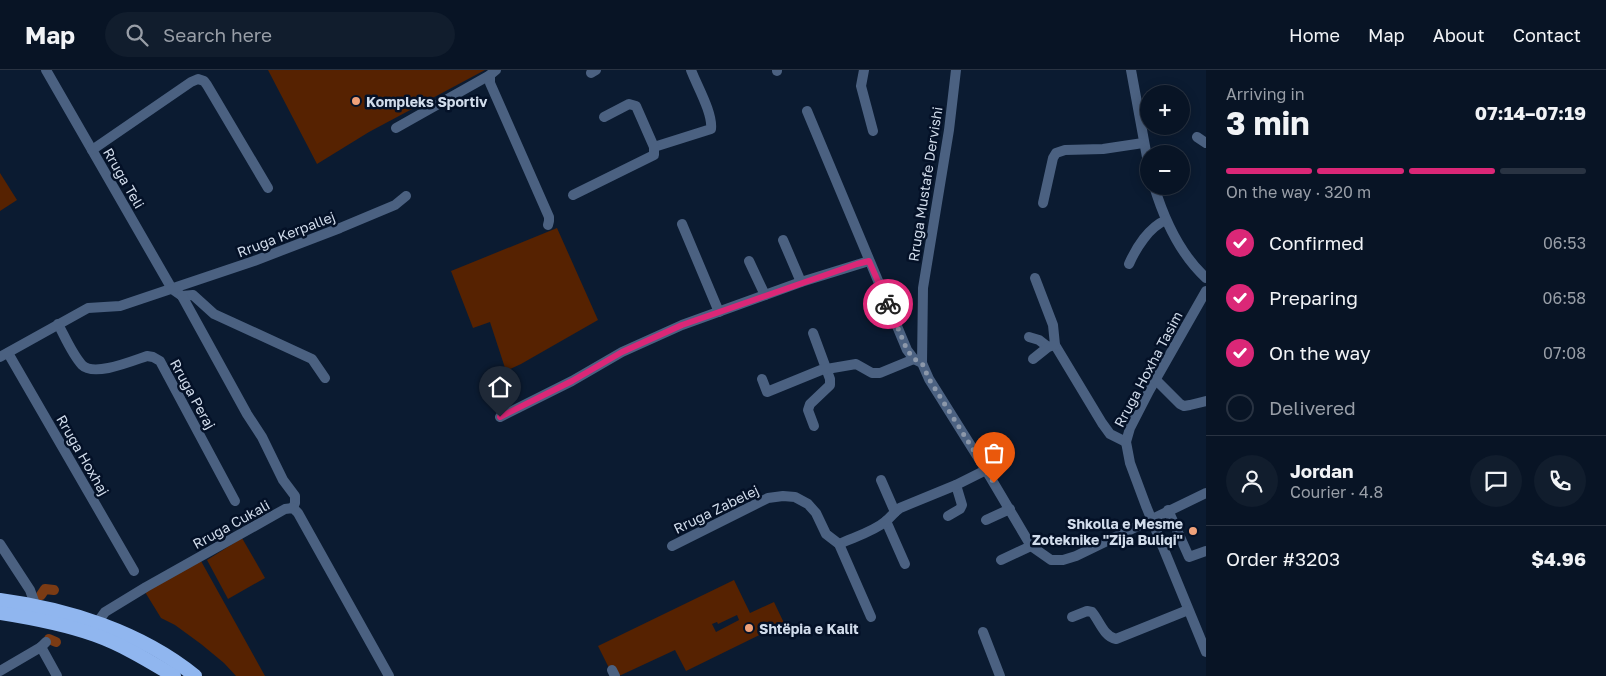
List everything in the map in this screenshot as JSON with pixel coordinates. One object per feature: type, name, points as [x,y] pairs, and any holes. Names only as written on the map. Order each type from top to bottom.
[{"type":"highway","points":[[0,600],[34,604],[98,623],[143,642],[195,676]]},
{"type":"highway","points":[[0,613],[34,618],[96,635],[147,660],[174,676]]},
{"type":"street","name":"Rruga Teli","points":[[46,70],[172,289],[182,296],[247,414],[262,437],[284,480],[295,496],[293,508]]},
{"type":"street","points":[[654,147],[711,129],[712,123],[709,114],[691,70]]},
{"type":"street","points":[[864,70],[861,86],[873,132]]},
{"type":"street","name":"Rruga Mustafe Dervishi","points":[[918,361],[923,288],[950,130],[956,70]]},
{"type":"street","points":[[1043,203],[1056,152],[1103,149],[1143,143],[1131,70]]},
{"type":"street","points":[[396,128],[493,73]]},
{"type":"street","points":[[493,73],[490,82],[549,217],[548,225]]},
{"type":"street","points":[[92,150],[198,79],[204,81],[207,85],[268,188]]},
{"type":"street","points":[[573,194],[654,155],[654,147],[636,106],[629,104],[604,117]]},
{"type":"street","points":[[807,110],[907,350],[918,361],[1031,546],[1051,560],[1063,560],[1100,545],[1206,493]]},
{"type":"street","points":[[1197,137],[1206,143]]},
{"type":"street","points":[[1157,195],[1166,220],[1189,258],[1206,278]]},
{"type":"street","name":"Rruga Kerpallej","points":[[4,355],[88,308],[120,306],[307,242],[395,205],[406,196]]},
{"type":"street","points":[[1129,264],[1134,252],[1151,230],[1166,220]]},
{"type":"street","points":[[682,224],[719,312]]},
{"type":"street","points":[[783,240],[801,282]]},
{"type":"street","points":[[749,261],[765,295]]},
{"type":"street","points":[[500,417],[572,381],[622,352],[682,325],[801,282],[869,261]]},
{"type":"street","points":[[1034,359],[1051,346],[1053,324],[1035,278]]},
{"type":"street","name":"Rruga Hoxha Tasim","points":[[1206,291],[1130,428],[1126,442],[1130,463],[1206,652]]},
{"type":"street","name":"Rruga Teli","points":[[182,296],[192,296],[214,314],[312,359],[325,378]]},
{"type":"street","name":"Rruga Peraj","points":[[58,324],[77,358],[84,367],[90,370],[99,370],[147,356],[160,361],[235,501]]},
{"type":"street","points":[[813,333],[830,379],[830,385],[810,404],[808,410],[814,426]]},
{"type":"street","points":[[1029,337],[1051,346],[1102,424],[1110,434],[1126,442]]},
{"type":"street","name":"Rruga Hoxhaj","points":[[4,355],[134,571]]},
{"type":"street","points":[[762,378],[767,392],[821,370],[856,364],[872,373],[918,361]]},
{"type":"street","points":[[1156,380],[1184,406],[1206,401]]},
{"type":"street","points":[[839,544],[863,534],[886,521],[895,512],[986,470]]},
{"type":"street","points":[[881,480],[895,512]]},
{"type":"street","points":[[948,516],[960,509],[962,505],[956,485]]},
{"type":"street","name":"Rruga Zabelej","points":[[672,546],[768,498],[795,497],[808,504],[816,513],[826,534],[839,544],[871,617]]},
{"type":"street","points":[[293,508],[298,513],[390,676]]},
{"type":"street","name":"Rruga Cukali","points":[[98,623],[105,612],[146,586],[285,509],[293,508]]},
{"type":"street","points":[[986,520],[1010,509]]},
{"type":"street","points":[[1168,510],[1189,556],[1206,551]]},
{"type":"street","points":[[886,521],[905,564]]},
{"type":"street","points":[[0,544],[30,590],[34,604]]},
{"type":"street","points":[[1001,560],[1031,546]]},
{"type":"street","points":[[1072,617],[1087,611],[1092,612],[1108,635],[1116,639],[1188,610]]},
{"type":"street","points":[[982,632],[1000,676]]},
{"type":"street","points":[[0,671],[44,644],[57,676]]},
{"type":"shaded area","name":"Kompleks Sportiv","points":[[268,70],[485,70],[369,132],[317,164]]},
{"type":"shaded area","points":[[0,173],[17,200],[0,211]]},
{"type":"shaded area","points":[[557,228],[598,320],[506,371],[490,322],[473,328],[451,271]]},
{"type":"shaded area","points":[[242,538],[265,578],[228,599],[207,560]]},
{"type":"shaded area","points":[[201,561],[265,676],[236,676],[201,644],[175,625],[161,618],[145,592]]},
{"type":"shaded area","points":[[734,580],[750,613],[774,602],[784,623],[686,671],[675,650],[619,676],[609,668],[598,646]],"holes":[[[737,615],[739,620],[716,632],[712,624],[717,622],[718,624]]]},
{"type":"waterway","points":[[41,595],[45,589],[54,590]]},
{"type":"waterway","points":[[49,639],[56,642]]},
{"type":"way so far","points":[[888,304],[907,350],[914,359],[922,363],[929,379],[994,483]]},
{"type":"place","name":"Kompleks Sportiv","points":[[356,101]]},
{"type":"place","name":"Shkolla e Mesme Zoteknike \"Zija Buliqi\"","points":[[1193,531]]},
{"type":"place","name":"Shtëpia e Kalit","points":[[749,628]]},
{"type":"route","points":[[500,417],[572,381],[613,356],[682,325],[857,264],[869,261],[888,304]]}]
